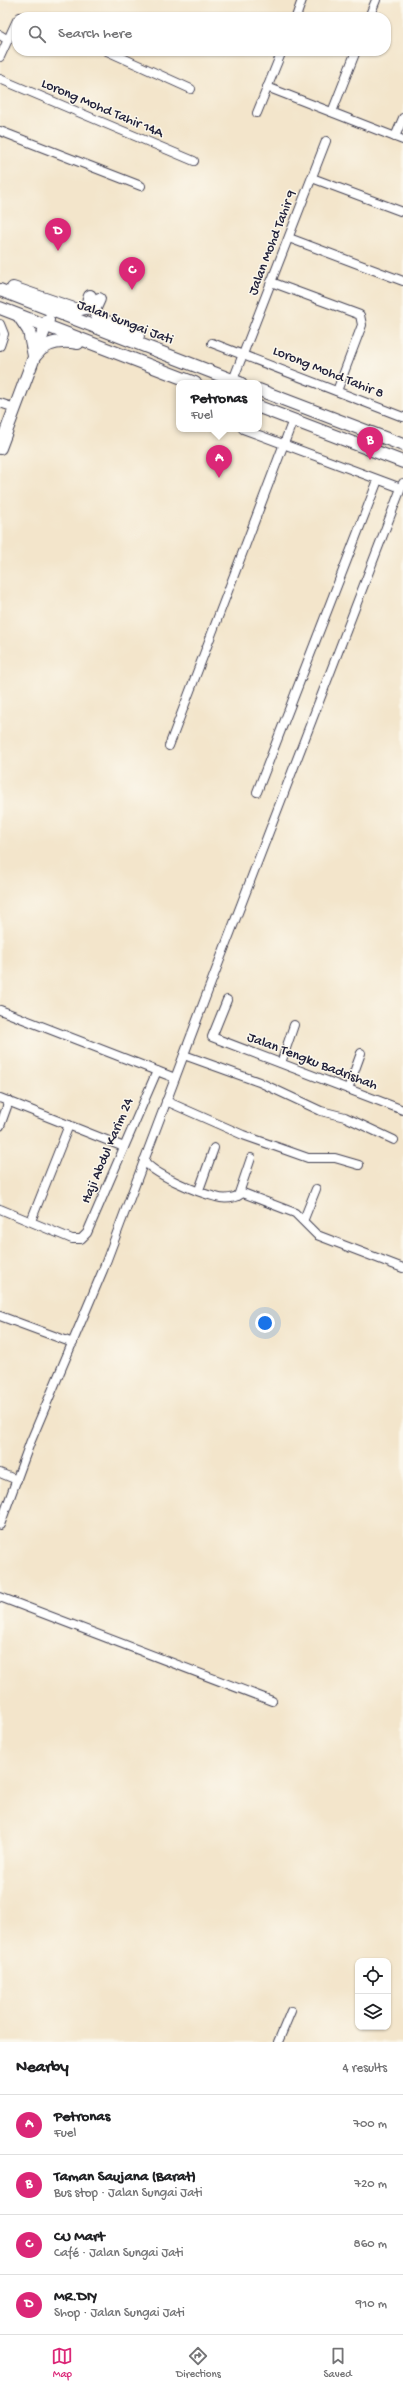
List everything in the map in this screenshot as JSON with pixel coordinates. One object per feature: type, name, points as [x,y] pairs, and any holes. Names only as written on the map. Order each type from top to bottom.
[{"type":"main road","points":[[0,290],[17,288],[77,310],[86,308],[94,297],[94,310],[98,318],[139,337],[149,348]]},
{"type":"main road","name":"Jalan Sungai Jati","points":[[0,290],[231,380]]},
{"type":"main road","points":[[0,308],[188,380]]},
{"type":"main road","points":[[0,448],[52,311]]},
{"type":"main road","points":[[19,315],[30,331],[34,357]]},
{"type":"main road","points":[[34,357],[41,349],[64,341],[105,349]]},
{"type":"main road","points":[[262,391],[403,445]]},
{"type":"main road","points":[[262,408],[403,462]]},
{"type":"street","points":[[298,12],[302,0]]},
{"type":"street","points":[[371,12],[376,0]]},
{"type":"street","points":[[0,57],[3,37],[12,26]]},
{"type":"street","points":[[117,56],[191,89]]},
{"type":"street","points":[[257,114],[280,56]]},
{"type":"street","points":[[332,112],[354,56]]},
{"type":"street","name":"Lorong Mohd Tahir 14A","points":[[0,79],[194,161]]},
{"type":"street","points":[[268,87],[399,138],[403,118]]},
{"type":"street","points":[[0,131],[141,186]]},
{"type":"street","name":"Jalan Mohd Tahir 9","points":[[236,380],[243,354],[326,141]]},
{"type":"street","points":[[312,178],[403,212]]},
{"type":"street","points":[[288,238],[403,281]]},
{"type":"street","points":[[271,282],[360,315],[362,325],[337,391]]},
{"type":"street","points":[[0,324],[4,334],[0,346]]},
{"type":"street","name":"Lorong Mohd Tahir 8","points":[[212,343],[403,417]]},
{"type":"street","points":[[0,403],[15,408]]},
{"type":"street","points":[[169,746],[293,420]]},
{"type":"street","points":[[0,1525],[30,1443],[73,1344],[402,485],[378,480],[251,432]]},
{"type":"street","points":[[257,792],[378,480]]},
{"type":"street","name":"Jalan Tengku Badrishah","points":[[227,1000],[212,1037],[403,1110]]},
{"type":"street","points":[[0,1010],[175,1078]]},
{"type":"street","points":[[281,1063],[294,1025]]},
{"type":"street","points":[[348,1089],[361,1053]]},
{"type":"street","points":[[184,1055],[259,1082],[321,1111],[346,1117],[394,1140]]},
{"type":"street","name":"Haji Abdul Karim 24","points":[[31,1221],[72,1239],[81,1239],[87,1233],[157,1071]]},
{"type":"street","points":[[0,1098],[124,1146]]},
{"type":"street","points":[[0,1126],[9,1101]]},
{"type":"street","points":[[166,1101],[243,1135],[308,1158],[335,1158],[359,1165]]},
{"type":"street","points":[[0,1210],[31,1221],[69,1125]]},
{"type":"street","points":[[198,1190],[214,1148]]},
{"type":"street","points":[[238,1196],[251,1158]]},
{"type":"street","points":[[144,1160],[148,1166],[157,1172],[216,1198],[238,1196],[243,1193],[296,1212],[317,1235],[403,1268]]},
{"type":"street","points":[[304,1219],[316,1189]]},
{"type":"street","points":[[0,1316],[73,1344]]},
{"type":"street","points":[[0,1473],[17,1480]]},
{"type":"street","points":[[0,1606],[2,1597],[272,1701]]},
{"type":"street","points":[[278,2042],[291,2011]]},
{"type":"place","name":"MR.DIY","points":[[58,251]]},
{"type":"place","name":"CU Mart","points":[[132,290]]},
{"type":"place","name":"Taman Saujana (Barat)","points":[[370,460]]},
{"type":"place","name":"Petronas","points":[[219,478]]}]
